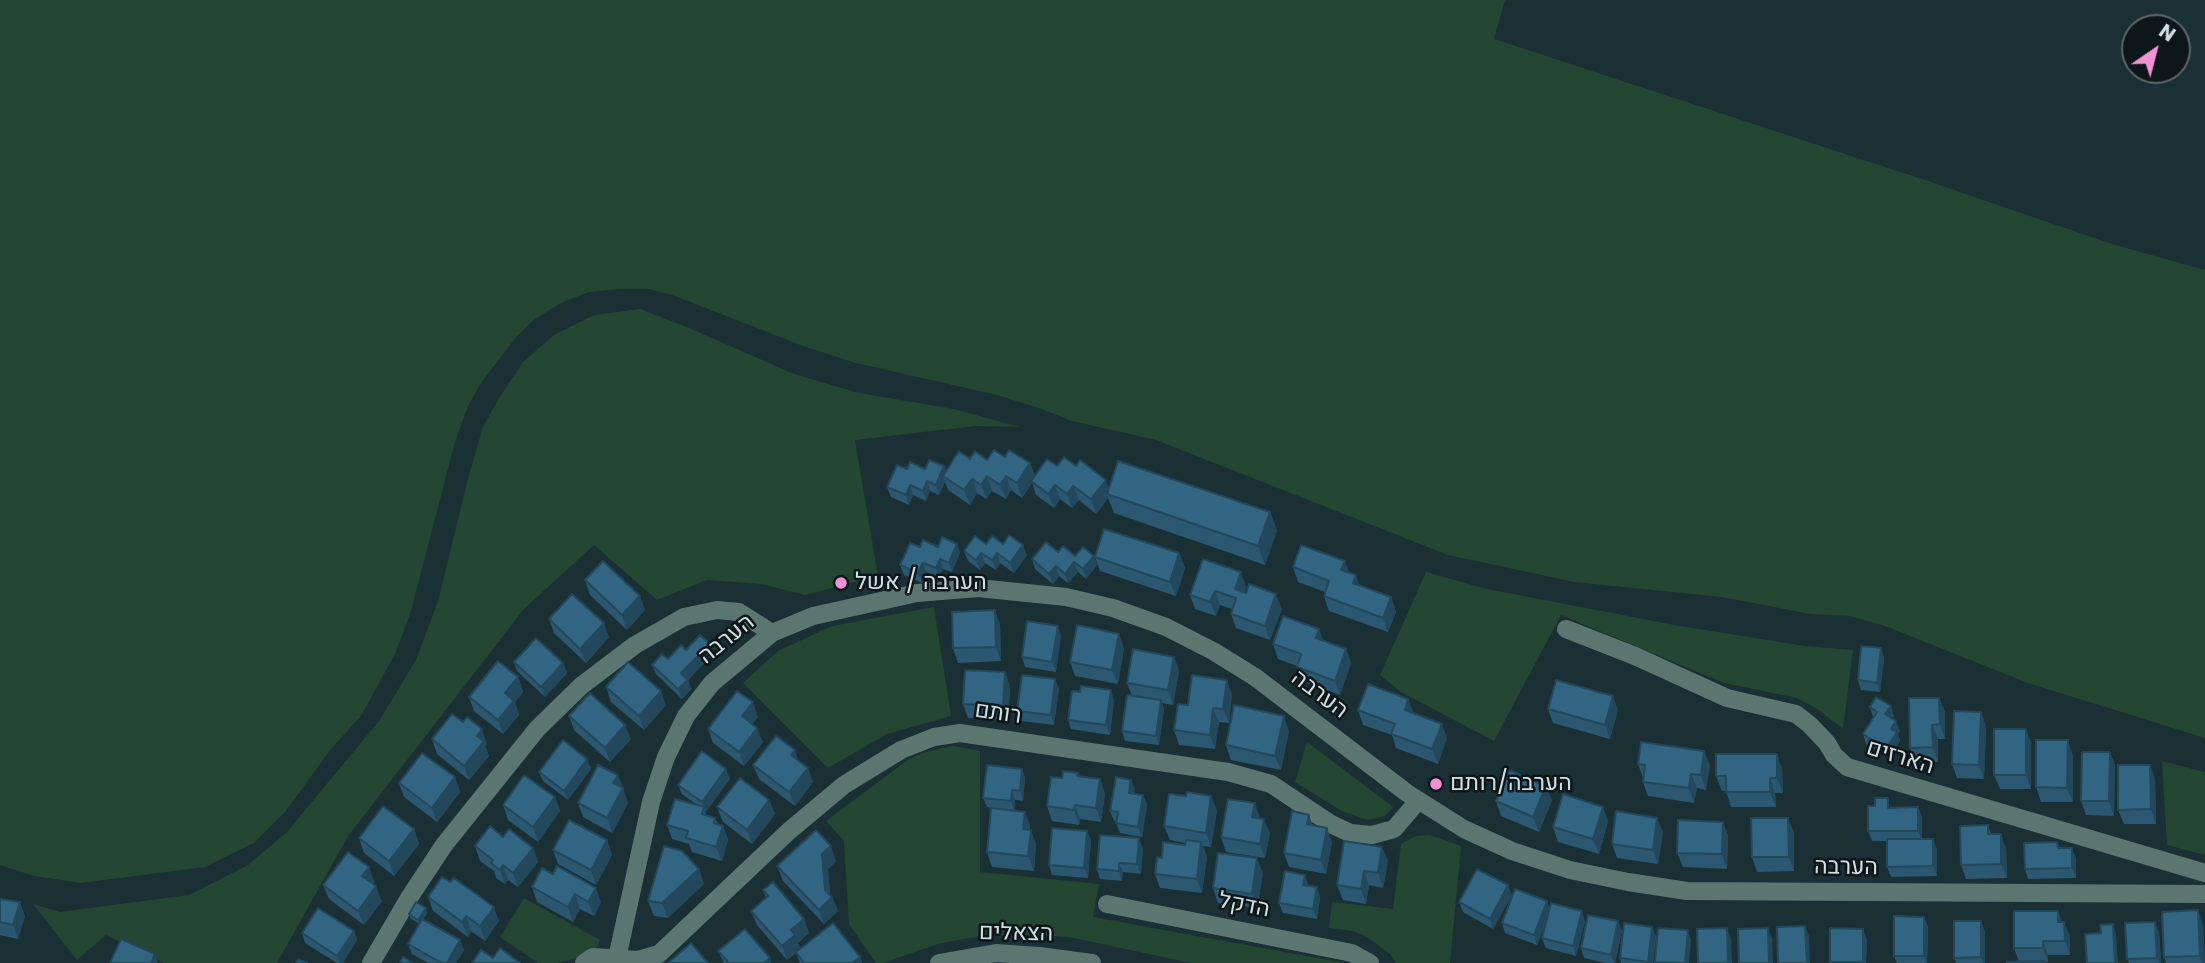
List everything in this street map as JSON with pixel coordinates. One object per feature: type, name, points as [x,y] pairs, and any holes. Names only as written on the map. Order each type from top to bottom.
[{"type":"street","name":"הערבה","points":[[616,960],[651,802],[671,747],[686,716],[712,682],[772,634],[813,616],[917,593],[978,588],[1066,597],[1113,608],[1166,627],[1255,677],[1418,801],[1464,829],[1512,851],[1570,870],[1687,891],[2205,894]]},
{"type":"street","points":[[371,963],[444,845],[537,729],[581,686],[635,645],[684,617],[717,610],[738,612],[772,634]]},
{"type":"street","name":"הארזים","points":[[1566,629],[1635,656],[1727,698],[1796,714],[1811,724],[1834,755],[1847,767],[2205,873]]},
{"type":"street","name":"רותם","points":[[584,963],[593,957],[638,960],[659,954],[789,831],[844,785],[901,750],[934,737],[960,733],[1228,772],[1271,784],[1349,833],[1372,835],[1394,829],[1418,801]]},
{"type":"street","name":"הדקל","points":[[1107,904],[1352,953],[1370,963]]},
{"type":"street","name":"הצאלים","points":[[939,963],[996,953],[1092,963]]},
{"type":"green space","points":[[0,0],[1505,0],[1494,39],[2112,244],[2205,270],[2205,738],[2028,683],[1885,626],[1850,616],[1810,614],[1722,597],[1574,582],[1448,555],[1156,440],[1072,421],[997,395],[856,363],[803,346],[675,296],[649,289],[619,289],[589,292],[561,303],[535,319],[517,336],[481,383],[468,406],[455,442],[411,611],[396,652],[361,716],[331,749],[285,812],[254,843],[205,867],[81,883],[34,876],[0,865]]},
{"type":"green space","points":[[640,309],[794,374],[859,393],[954,409],[1020,427],[976,426],[855,440],[878,576],[805,595],[761,584],[707,580],[657,600],[594,545],[524,609],[348,836],[277,963],[164,963],[106,935],[77,960],[33,904],[60,912],[189,895],[248,865],[286,833],[379,721],[416,660],[438,601],[483,427],[523,362],[554,335],[594,315]]},
{"type":"green space","points":[[1426,572],[1487,589],[1680,626],[1805,646],[1853,650],[1843,729],[1819,710],[1797,698],[1724,683],[1561,615],[1494,741],[1401,692],[1380,675]]},
{"type":"green space","points":[[934,607],[951,716],[887,734],[828,768],[743,683],[778,651],[832,626]]},
{"type":"green space","points":[[1307,742],[1393,807],[1385,816],[1367,820],[1342,811],[1295,782]]},
{"type":"green space","points":[[954,746],[980,751],[980,872],[1099,884],[1093,917],[1345,963],[1191,963],[1069,937],[1014,934],[938,944],[876,963],[849,924],[844,841],[826,821],[909,759],[929,751]]},
{"type":"green space","points":[[2162,761],[2205,772],[2205,855],[2167,845]]},
{"type":"green space","points":[[1430,835],[1461,846],[1450,963],[1396,963],[1390,954],[1367,937],[1353,931],[1329,928],[1332,902],[1393,909],[1401,844],[1416,836]]},
{"type":"green space","points":[[524,898],[600,940],[595,952],[559,963],[538,963],[500,937]]},
{"type":"building","points":[[994,450],[1005,457],[1009,450],[1030,463],[1017,483],[1006,476],[1000,485],[987,476],[981,485],[972,479],[964,490],[943,476],[959,451],[970,459],[975,451],[987,460]]},
{"type":"building","points":[[1064,457],[1076,466],[1080,460],[1106,480],[1091,499],[1073,486],[1067,494],[1055,485],[1048,494],[1031,481],[1047,459],[1057,466]]},
{"type":"building","points":[[929,460],[944,466],[936,485],[927,481],[923,491],[910,485],[906,495],[887,487],[897,465],[907,469],[910,462],[925,469]]},
{"type":"building","points":[[1118,461],[1270,512],[1258,546],[1107,494]]},
{"type":"building","points":[[1104,529],[1179,553],[1170,582],[1095,557]]},
{"type":"building","points":[[1009,535],[1023,545],[1010,563],[997,553],[992,560],[981,553],[976,560],[964,551],[975,536],[986,544],[992,536],[1003,544]]},
{"type":"building","points":[[942,537],[957,544],[949,563],[940,559],[936,568],[923,563],[918,573],[900,565],[910,543],[920,547],[923,540],[938,547]]},
{"type":"building","points":[[1046,542],[1058,552],[1063,546],[1075,556],[1083,547],[1094,556],[1083,569],[1074,562],[1065,574],[1056,566],[1049,574],[1032,559]]},
{"type":"building","points":[[1301,545],[1345,561],[1341,570],[1356,575],[1353,583],[1391,597],[1383,618],[1324,596],[1329,581],[1293,567]]},
{"type":"building","points":[[1203,559],[1241,572],[1235,589],[1246,593],[1249,584],[1276,594],[1265,626],[1231,614],[1236,598],[1215,591],[1210,602],[1190,595]]},
{"type":"building","points":[[603,561],[640,596],[622,615],[585,580]]},
{"type":"building","points":[[572,594],[604,623],[580,649],[549,619]]},
{"type":"building","points":[[995,610],[996,647],[953,648],[952,612]]},
{"type":"building","points":[[1283,616],[1319,629],[1316,638],[1346,649],[1335,681],[1297,667],[1301,654],[1273,644]]},
{"type":"building","points":[[1027,621],[1058,626],[1052,662],[1022,657]]},
{"type":"building","points":[[1077,625],[1119,634],[1112,670],[1070,662]]},
{"type":"building","points":[[700,635],[710,644],[681,673],[688,680],[678,689],[652,665],[662,654],[668,659],[681,645],[686,650]]},
{"type":"building","points":[[536,638],[563,663],[541,687],[514,662]]},
{"type":"building","points":[[1861,646],[1881,648],[1877,683],[1858,680]]},
{"type":"building","points":[[1133,649],[1174,657],[1168,690],[1127,683]]},
{"type":"building","points":[[498,661],[518,677],[505,693],[514,701],[498,720],[469,697]]},
{"type":"building","points":[[628,662],[661,691],[639,716],[606,687]]},
{"type":"building","points":[[965,670],[1005,672],[1003,706],[963,704]]},
{"type":"building","points":[[1022,675],[1055,679],[1051,715],[1017,711]]},
{"type":"building","points":[[1192,675],[1227,680],[1223,709],[1213,708],[1210,735],[1174,730],[1178,704],[1188,705]]},
{"type":"building","points":[[1556,680],[1613,696],[1605,725],[1548,709]]},
{"type":"building","points":[[1368,684],[1408,699],[1405,710],[1442,724],[1432,749],[1391,734],[1395,724],[1358,710]]},
{"type":"building","points":[[1081,686],[1111,690],[1106,725],[1068,720],[1072,691],[1080,692]]},
{"type":"building","points":[[737,691],[753,702],[742,716],[757,728],[739,752],[708,729]]},
{"type":"building","points":[[590,693],[625,725],[605,748],[569,716]]},
{"type":"building","points":[[1127,695],[1161,700],[1156,736],[1122,731]]},
{"type":"building","points":[[1876,697],[1891,706],[1885,714],[1896,721],[1891,729],[1897,732],[1886,749],[1863,734],[1877,712],[1870,707]]},
{"type":"building","points":[[1909,698],[1939,698],[1940,724],[1932,725],[1933,747],[1910,748]]},
{"type":"building","points":[[1234,705],[1284,716],[1275,756],[1226,745]]},
{"type":"building","points":[[1954,711],[1981,712],[1979,765],[1952,764]]},
{"type":"building","points":[[452,714],[463,722],[467,717],[482,729],[477,736],[484,741],[464,766],[432,739]]},
{"type":"building","points":[[1994,729],[2026,729],[2026,775],[1994,775]]},
{"type":"building","points":[[776,736],[795,750],[791,755],[808,768],[789,792],[753,765]]},
{"type":"building","points":[[563,740],[587,759],[564,791],[539,772]]},
{"type":"building","points":[[2036,740],[2068,740],[2067,788],[2036,787]]},
{"type":"building","points":[[1641,742],[1704,751],[1701,775],[1691,774],[1689,788],[1643,782],[1645,765],[1638,764]]},
{"type":"building","points":[[702,751],[726,769],[702,802],[678,785]]},
{"type":"building","points":[[2082,752],[2110,752],[2109,801],[2081,801]]},
{"type":"building","points":[[422,753],[455,777],[432,808],[399,783]]},
{"type":"building","points":[[1716,754],[1777,754],[1777,778],[1770,778],[1770,792],[1726,792],[1726,776],[1716,776]]},
{"type":"building","points":[[598,765],[618,775],[613,783],[623,788],[607,818],[578,803]]},
{"type":"building","points":[[987,765],[1022,769],[1020,791],[1012,790],[1011,801],[983,798]]},
{"type":"building","points":[[2118,765],[2150,765],[2151,809],[2118,810]]},
{"type":"building","points":[[1509,770],[1546,786],[1533,817],[1496,801]]},
{"type":"building","points":[[1063,771],[1100,779],[1096,808],[1075,805],[1074,810],[1047,806],[1051,777],[1062,778]]},
{"type":"building","points":[[524,775],[555,797],[533,827],[503,805]]},
{"type":"building","points":[[1116,777],[1131,780],[1129,793],[1143,795],[1138,827],[1116,823],[1118,812],[1110,811]]},
{"type":"building","points":[[740,778],[769,800],[747,830],[717,807]]},
{"type":"building","points":[[1187,792],[1211,796],[1206,833],[1164,826],[1169,794],[1186,796]]},
{"type":"building","points":[[1563,794],[1603,807],[1593,839],[1553,827]]},
{"type":"building","points":[[1875,798],[1888,798],[1888,808],[1918,807],[1918,831],[1868,831],[1868,806],[1875,806]]},
{"type":"building","points":[[675,799],[704,807],[702,814],[715,818],[714,823],[723,826],[716,847],[686,838],[688,831],[667,825]]},
{"type":"building","points":[[1228,799],[1255,803],[1252,817],[1264,819],[1260,844],[1221,837]]},
{"type":"building","points":[[383,806],[414,829],[389,861],[359,838]]},
{"type":"building","points":[[991,808],[1025,812],[1023,829],[1031,830],[1028,856],[987,852]]},
{"type":"building","points":[[1292,811],[1309,815],[1307,824],[1327,828],[1321,860],[1284,853]]},
{"type":"building","points":[[1616,811],[1657,818],[1653,850],[1612,844]]},
{"type":"building","points":[[1751,818],[1788,818],[1789,857],[1752,857]]},
{"type":"building","points":[[569,820],[607,840],[591,870],[553,850]]},
{"type":"building","points":[[1678,820],[1723,822],[1722,854],[1677,853]]},
{"type":"building","points":[[1988,825],[1988,834],[2001,834],[2001,864],[1961,865],[1960,826]]},
{"type":"building","points":[[490,826],[503,837],[509,829],[533,848],[513,873],[503,865],[500,870],[491,863],[493,860],[475,846]]},
{"type":"building","points":[[1052,828],[1087,831],[1084,868],[1049,865]]},
{"type":"building","points":[[816,830],[831,846],[822,854],[825,890],[832,897],[819,910],[777,866]]},
{"type":"building","points":[[1100,835],[1139,838],[1137,864],[1119,863],[1119,871],[1097,869]]},
{"type":"building","points":[[1887,839],[1933,839],[1933,866],[1887,867]]},
{"type":"building","points":[[1186,840],[1201,842],[1197,879],[1155,874],[1157,857],[1162,858],[1163,842],[1185,845]]},
{"type":"building","points":[[1344,841],[1382,847],[1378,873],[1364,871],[1361,889],[1337,885]]},
{"type":"building","points":[[2057,842],[2058,848],[2072,848],[2072,868],[2025,869],[2024,843]]},
{"type":"building","points":[[664,846],[682,851],[699,869],[662,903],[648,901]]},
{"type":"building","points":[[348,852],[369,867],[362,876],[376,886],[358,911],[323,885]]},
{"type":"building","points":[[1218,853],[1257,858],[1252,894],[1213,888]]},
{"type":"building","points":[[557,866],[596,888],[588,902],[575,894],[568,907],[532,887],[542,868],[553,874]]},
{"type":"building","points":[[1477,869],[1508,885],[1490,919],[1459,902]]},
{"type":"building","points":[[1285,871],[1305,875],[1303,885],[1317,887],[1313,909],[1279,903]]},
{"type":"building","points":[[442,877],[450,882],[454,878],[494,907],[480,926],[466,916],[462,922],[428,897]]},
{"type":"building","points":[[773,882],[804,919],[791,930],[795,935],[782,946],[751,911],[768,896],[763,890]]},
{"type":"building","points":[[1515,889],[1547,901],[1534,935],[1502,923]]},
{"type":"building","points":[[0,899],[20,902],[13,925],[0,922]]},
{"type":"building","points":[[416,902],[426,908],[418,920],[409,914]]},
{"type":"building","points":[[1551,903],[1582,911],[1573,946],[1542,938]]},
{"type":"building","points":[[318,908],[354,931],[337,956],[302,933]]},
{"type":"building","points":[[2198,910],[2200,956],[2164,957],[2162,912]]},
{"type":"building","points":[[2014,911],[2058,911],[2058,922],[2064,922],[2065,941],[2043,941],[2043,948],[2014,948]]},
{"type":"building","points":[[1588,915],[1618,921],[1611,955],[1581,948]]},
{"type":"building","points":[[1894,916],[1924,917],[1924,956],[1894,956]]},
{"type":"building","points":[[422,919],[460,940],[447,963],[442,963],[408,944]]},
{"type":"building","points":[[1954,921],[1981,921],[1981,957],[1954,958]]},
{"type":"building","points":[[2155,922],[2157,958],[2127,959],[2125,923]]},
{"type":"building","points":[[833,923],[860,957],[852,963],[804,963],[796,952]]},
{"type":"building","points":[[1624,923],[1652,927],[1648,962],[1620,958]]},
{"type":"building","points":[[2113,924],[2115,963],[2087,963],[2085,934],[2101,933],[2100,925]]},
{"type":"building","points":[[1805,926],[1807,963],[1778,963],[1777,927]]},
{"type":"building","points":[[1658,928],[1688,930],[1685,963],[1655,962]]},
{"type":"building","points":[[1727,928],[1728,963],[1698,963],[1697,929]]},
{"type":"building","points":[[1768,928],[1769,963],[1739,963],[1738,929]]},
{"type":"building","points":[[1830,928],[1863,929],[1863,962],[1830,962]]},
{"type":"building","points":[[745,929],[770,958],[764,963],[729,963],[718,951]]},
{"type":"building","points":[[121,939],[155,954],[151,963],[110,963]]},
{"type":"building","points":[[691,943],[708,963],[668,963]]},
{"type":"building","points":[[500,948],[520,963],[472,963],[481,950],[493,958]]},
{"type":"building","points":[[403,957],[413,963],[400,963]]},
{"type":"building","points":[[2007,962],[2045,963],[2007,963]]},
{"type":"place","name":"הערבה / אשל","points":[[841,583]]},
{"type":"place","name":"הערבה/רותם","points":[[1436,784]]}]
